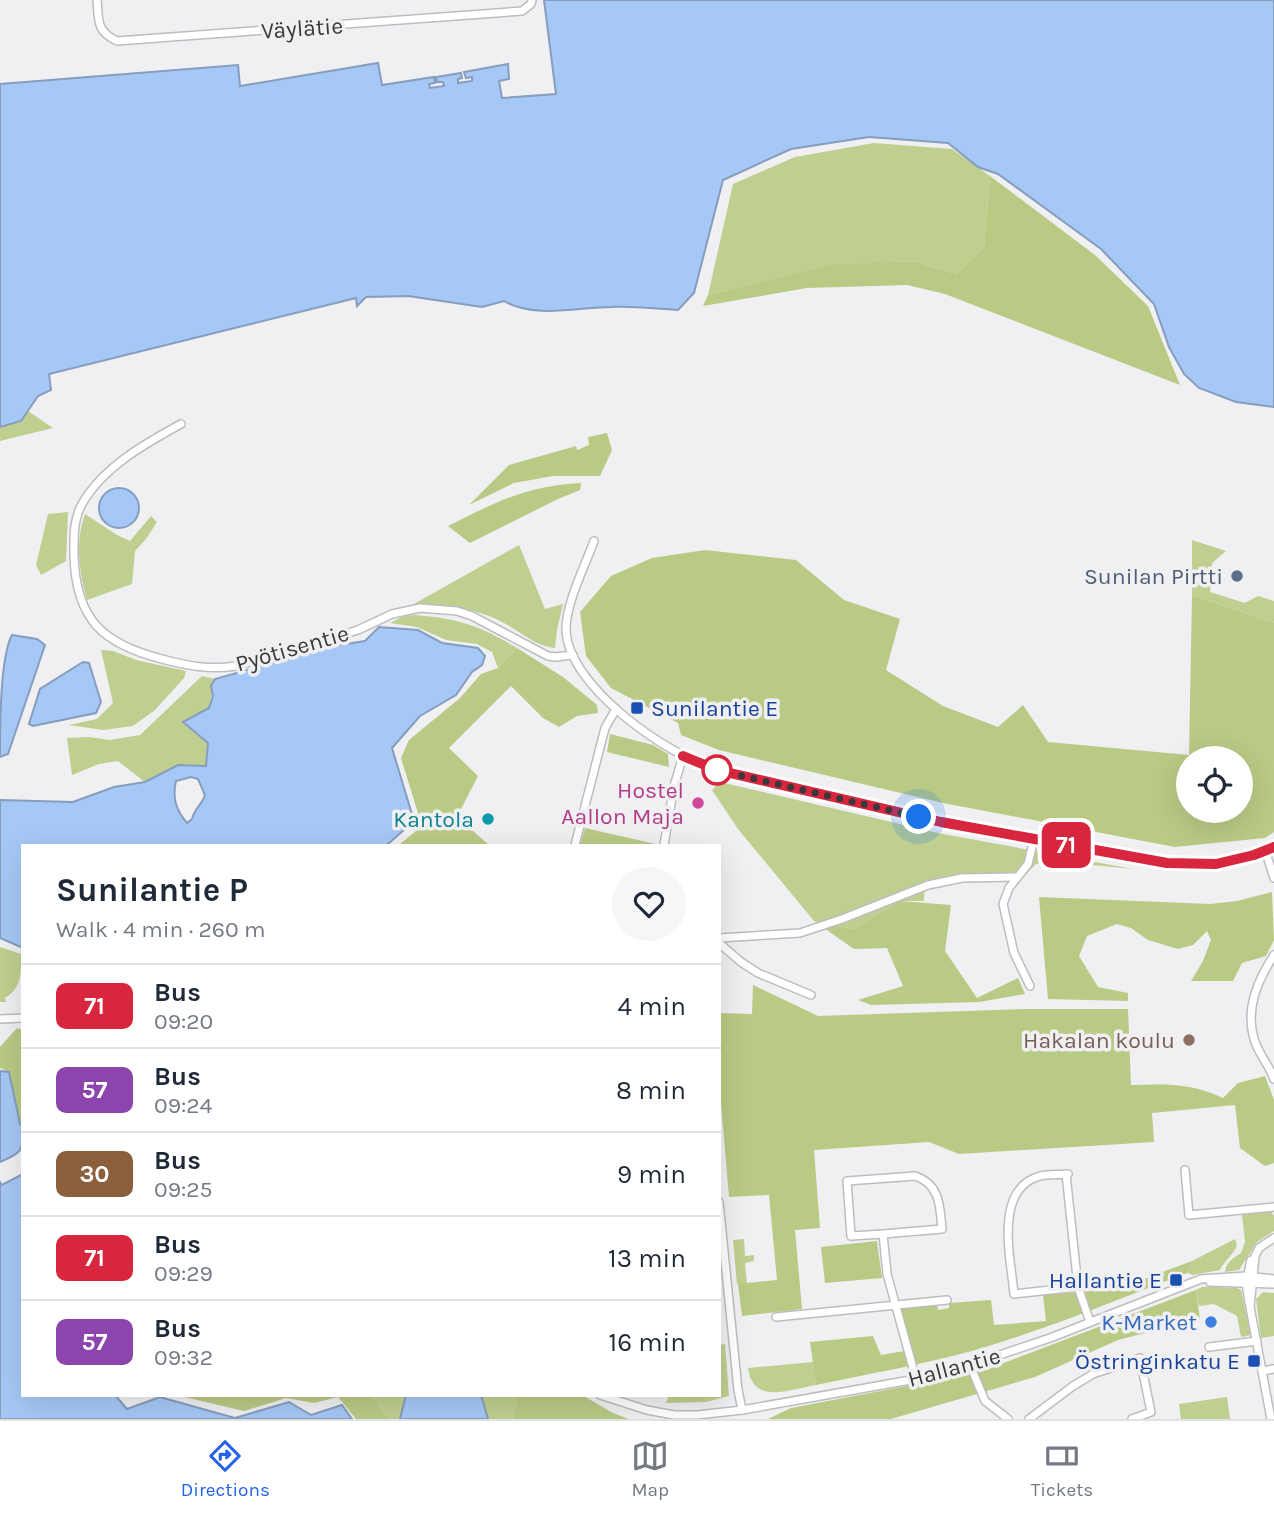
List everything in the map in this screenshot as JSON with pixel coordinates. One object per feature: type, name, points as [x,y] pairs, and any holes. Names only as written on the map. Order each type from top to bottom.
[{"type":"street","name":"Väylätie","points":[[97,0],[99,25],[105,35],[117,41],[522,11],[532,0]]},
{"type":"street","name":"Pyötisentie","points":[[181,424],[132,453],[106,474],[83,502],[76,521],[75,566],[81,601],[96,625],[125,648],[185,665],[220,668],[236,666],[358,630],[392,614],[420,608],[447,610],[472,616],[548,656],[573,655]]},
{"type":"street","points":[[594,541],[568,612],[566,625],[573,655],[590,684],[615,709],[683,756],[707,767],[941,822],[1182,865],[1216,864],[1274,847]]},
{"type":"street","points":[[575,844],[605,728],[615,709]]},
{"type":"street","points":[[664,844],[674,786],[683,756]]},
{"type":"street","points":[[1030,986],[1014,953],[1003,904],[1009,888],[1028,864],[1034,839]]},
{"type":"street","points":[[1265,850],[1274,878]]},
{"type":"street","points":[[721,941],[800,933],[929,885],[962,878],[1017,877]]},
{"type":"street","points":[[721,943],[741,962],[758,973],[811,995]]},
{"type":"street","points":[[1274,955],[1256,987],[1251,1020],[1255,1042],[1274,1079]]},
{"type":"street","points":[[0,1019],[21,1018]]},
{"type":"street","points":[[1185,1170],[1189,1215],[1274,1207]]},
{"type":"street","points":[[1078,1287],[1014,1294],[1008,1220],[1010,1206],[1015,1195],[1040,1176],[1067,1174],[1078,1287],[1090,1322]]},
{"type":"street","points":[[915,1176],[925,1179],[935,1189],[940,1201],[942,1229],[883,1234],[851,1236],[847,1181],[915,1176]]},
{"type":"street","points":[[721,1222],[742,1410]]},
{"type":"street","points":[[883,1234],[887,1274],[916,1379]]},
{"type":"street","points":[[1271,1419],[1251,1307],[1249,1262],[1259,1248],[1274,1238]]},
{"type":"street","name":"Hallantie","points":[[606,1397],[647,1410],[687,1417],[742,1410],[916,1379],[970,1365],[1185,1285],[1249,1279],[1274,1282]]},
{"type":"street","points":[[776,1317],[947,1300]]},
{"type":"street","points":[[1209,1346],[1257,1341]]},
{"type":"street","points":[[1029,1419],[1093,1374],[1140,1358],[1151,1412],[1132,1419]]},
{"type":"street","points":[[970,1365],[985,1401],[1007,1419]]},
{"type":"street","points":[[1262,1371],[1274,1369]]},
{"type":"green space","points":[[874,143],[952,149],[990,176],[984,247],[956,274],[913,261],[828,266],[708,295],[733,184],[795,157]]},
{"type":"green space","points":[[990,176],[1095,255],[1148,306],[1180,385],[945,294],[907,285],[807,288],[703,306],[708,295],[831,265],[913,261],[956,274],[984,247]]},
{"type":"green space","points":[[28,411],[53,428],[0,441],[0,427],[20,421]]},
{"type":"green space","points":[[607,433],[612,450],[600,476],[553,476],[514,483],[469,505],[509,465],[576,446],[577,450],[589,445],[588,437]]},
{"type":"green space","points":[[581,483],[580,490],[470,543],[448,526],[527,492]]},
{"type":"green space","points":[[68,512],[66,561],[41,575],[36,565],[48,514]]},
{"type":"green space","points":[[85,514],[130,541],[151,516],[157,522],[135,551],[132,584],[87,600],[79,557]]},
{"type":"green space","points":[[1192,540],[1226,551],[1212,563],[1210,592],[1245,603],[1258,596],[1274,601],[1274,623],[1192,595]]},
{"type":"green space","points":[[519,545],[545,609],[563,604],[555,648],[535,642],[484,614],[450,607],[414,604]]},
{"type":"green space","points":[[705,550],[796,560],[844,600],[900,619],[886,670],[943,706],[998,727],[1023,705],[1048,742],[1176,754],[1176,823],[1253,823],[1253,746],[1189,746],[1192,595],[1274,623],[1274,832],[1265,838],[1175,847],[943,803],[719,750],[681,735],[678,723],[611,688],[586,656],[580,612],[611,576],[652,558]]},
{"type":"green space","points":[[415,615],[468,624],[517,648],[498,668],[492,652],[477,644],[446,640],[417,627],[390,623],[404,616]]},
{"type":"green space","points":[[517,648],[563,677],[597,705],[598,713],[577,716],[559,727],[543,718],[511,686],[449,748],[478,776],[457,817],[488,844],[400,844],[422,826],[401,758],[409,740],[460,698],[481,674],[498,668]]},
{"type":"green space","points":[[101,650],[186,671],[184,678],[155,710],[133,726],[103,730],[69,725],[97,719],[113,703]]},
{"type":"green space","points":[[202,676],[215,679],[209,708],[206,766],[178,765],[145,782],[118,761],[99,764],[72,775],[67,738],[110,740],[140,735]]},
{"type":"green space","points":[[610,734],[653,745],[668,754],[669,767],[607,752]]},
{"type":"green space","points":[[720,782],[938,833],[1133,869],[1036,864],[1018,882],[925,880],[924,901],[900,901],[853,929],[814,921],[738,829],[712,790]]},
{"type":"green space","points":[[585,828],[656,844],[580,844]]},
{"type":"green space","points":[[1272,892],[1274,940],[1266,956],[1242,963],[1233,981],[1191,981],[1211,940],[1207,931],[1193,945],[1178,949],[1148,940],[1131,928],[1117,924],[1087,936],[1079,956],[1098,987],[1128,993],[1128,1001],[1048,999],[1039,897],[1210,904],[1237,901]]},
{"type":"green space","points":[[900,901],[951,905],[945,951],[977,998],[1018,978],[1025,994],[979,1002],[871,1005],[858,1000],[903,986],[887,948],[854,949],[814,921],[853,929]]},
{"type":"green space","points":[[0,947],[21,954],[18,984],[5,998],[6,1002],[0,1002]]},
{"type":"green space","points":[[753,985],[818,1016],[1023,1009],[1128,1009],[1131,1085],[1189,1087],[1223,1098],[1238,1083],[1265,1076],[1274,1100],[1274,1163],[1265,1166],[1240,1148],[1235,1105],[1152,1113],[1154,1142],[959,1154],[929,1142],[814,1150],[820,1228],[795,1230],[802,1309],[742,1316],[738,1284],[777,1280],[769,1195],[729,1197],[721,1103],[721,1013],[752,1014]]},
{"type":"green space","points":[[17,1028],[21,1029],[21,1126],[9,1072],[0,1068],[0,1047]]},
{"type":"green space","points":[[1271,1211],[1274,1216],[1274,1231],[1257,1242],[1239,1270],[1225,1272],[1228,1263],[1241,1253],[1245,1242],[1242,1215]]},
{"type":"green space","points":[[744,1239],[745,1256],[754,1255],[754,1261],[745,1263],[747,1284],[737,1284],[733,1240]]},
{"type":"green space","points":[[1235,1239],[1236,1248],[1220,1270],[1193,1275],[1187,1273],[1192,1261]]},
{"type":"green space","points":[[877,1241],[882,1278],[825,1283],[821,1247]]},
{"type":"green space","points":[[1192,1261],[1187,1273],[999,1343],[933,1361],[816,1385],[810,1342],[873,1336],[881,1355],[910,1350],[899,1306],[937,1304],[938,1310],[949,1308],[949,1303],[991,1300],[994,1325],[1046,1321],[1043,1295],[1120,1288]]},
{"type":"green space","points":[[1217,1286],[1241,1290],[1251,1335],[1241,1337],[1237,1316],[1214,1304],[1199,1306],[1196,1290]]},
{"type":"green space","points":[[1196,1290],[1200,1319],[1118,1340],[1035,1377],[891,1419],[768,1419],[791,1408],[980,1372]]},
{"type":"green space","points":[[1263,1292],[1274,1293],[1274,1336],[1261,1338],[1256,1299]]},
{"type":"green space","points":[[725,1344],[729,1396],[706,1402],[666,1403],[668,1397],[721,1397],[721,1345]]},
{"type":"green space","points":[[813,1362],[816,1385],[783,1392],[764,1391],[757,1387],[751,1380],[748,1368]]},
{"type":"green space","points":[[184,1397],[338,1397],[314,1403],[286,1398],[244,1411]]},
{"type":"green space","points":[[338,1397],[373,1397],[390,1419],[356,1419]]},
{"type":"green space","points":[[373,1397],[406,1397],[400,1419],[390,1419]]},
{"type":"green space","points":[[482,1397],[518,1397],[512,1419],[488,1419]]},
{"type":"green space","points":[[518,1397],[585,1397],[629,1419],[512,1419]]},
{"type":"green space","points":[[1227,1397],[1230,1419],[1181,1419],[1179,1404]]},
{"type":"water","points":[[544,0],[1274,0],[1274,407],[1236,402],[1199,388],[1184,374],[1169,347],[1154,304],[1101,249],[998,174],[978,167],[948,143],[869,137],[791,149],[723,180],[694,293],[678,310],[599,307],[543,311],[529,310],[504,301],[482,307],[408,296],[366,297],[357,306],[356,298],[49,374],[51,390],[38,396],[21,421],[0,427],[0,84],[238,65],[240,86],[378,63],[382,85],[434,77],[435,83],[429,84],[430,88],[444,86],[443,82],[437,82],[436,77],[461,73],[462,78],[458,79],[458,83],[472,81],[472,77],[466,78],[464,72],[508,64],[509,79],[499,81],[502,98],[556,94]]},
{"type":"water","points":[[119,488],[127,489],[133,494],[138,500],[138,516],[133,522],[127,527],[119,528],[111,527],[105,522],[100,516],[99,508],[100,500],[105,494],[111,489]]},
{"type":"water","points":[[379,627],[418,630],[442,643],[478,648],[485,656],[482,665],[472,672],[456,695],[420,716],[392,748],[414,821],[388,844],[21,844],[21,947],[0,938],[0,800],[73,802],[114,787],[145,782],[178,765],[206,766],[208,743],[183,722],[209,708],[213,696],[211,686],[215,679],[333,646],[365,641]],"holes":[[[191,777],[198,779],[205,795],[192,819],[187,823],[176,804],[176,781]]]},
{"type":"water","points":[[12,635],[37,639],[45,645],[8,754],[0,757],[3,675]]},
{"type":"water","points":[[83,662],[89,663],[101,702],[96,713],[33,726],[29,724],[40,689]]},
{"type":"water","points":[[0,1071],[9,1072],[21,1125],[21,1148],[13,1156],[0,1162]]},
{"type":"water","points":[[21,1175],[21,1397],[117,1397],[127,1409],[160,1397],[235,1418],[289,1402],[311,1415],[342,1405],[352,1419],[0,1419],[0,1182],[2,1185]]},
{"type":"water","points":[[406,1397],[482,1397],[488,1419],[400,1419]]},
{"type":"bus line","name":"71","points":[[683,756],[717,770],[941,822],[1167,863],[1216,864],[1274,847]]},
{"type":"place","name":"Sunilan Pirtti","points":[[1237,576]]},
{"type":"place","name":"Sunilantie E","points":[[637,708]]},
{"type":"place","name":"Hostel Aallon Maja","points":[[698,803]]},
{"type":"place","name":"Kantola","points":[[488,819]]},
{"type":"place","name":"Hakalan koulu","points":[[1189,1040]]},
{"type":"place","name":"Hallantie E","points":[[1176,1280]]},
{"type":"place","name":"K-Market","points":[[1211,1322]]},
{"type":"place","name":"Östringinkatu E","points":[[1254,1361]]},
{"type":"route","points":[[717,770],[919,817]]}]
